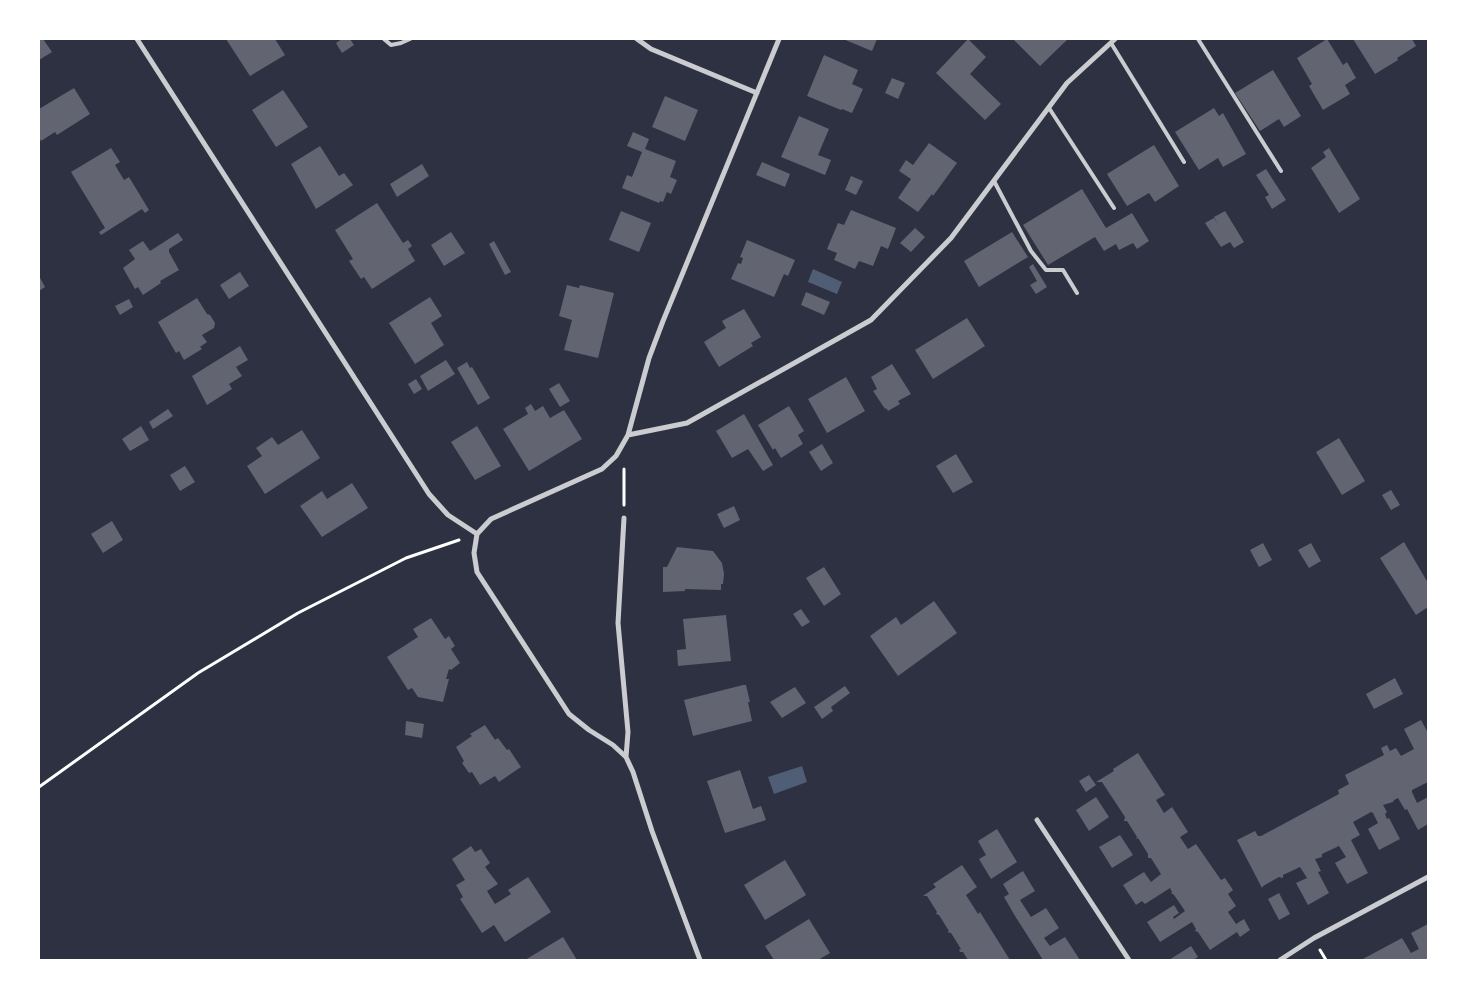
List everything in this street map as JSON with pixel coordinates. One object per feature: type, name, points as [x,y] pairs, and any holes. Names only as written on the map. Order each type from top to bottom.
[{"type":"street","points":[[137,39],[429,494],[448,515],[477,534]]},
{"type":"street","points":[[637,39],[651,49],[757,93]]},
{"type":"street","points":[[700,960],[626,757],[613,745],[589,730],[569,714],[477,572],[474,553],[477,534],[491,519],[602,469],[616,456],[628,435],[650,358],[663,321],[779,39]]},
{"type":"street","points":[[628,435],[687,423],[871,320],[951,238],[1067,83],[1113,41]]},
{"type":"street","points":[[624,518],[618,623],[628,732],[626,757]]},
{"type":"street","points":[[1037,820],[1129,960]]},
{"type":"street","points":[[1280,960],[1314,938],[1428,877]]},
{"type":"lane","points":[[384,39],[391,45],[410,39]]},
{"type":"lane","points":[[1198,39],[1282,171]]},
{"type":"lane","points":[[1113,41],[1184,162]]},
{"type":"lane","points":[[1049,108],[1114,208]]},
{"type":"lane","points":[[994,181],[1031,252],[1046,270],[1064,270],[1077,293]]},
{"type":"path","points":[[624,518],[624,468],[628,435]]},
{"type":"path","points":[[39,787],[198,673],[298,613],[406,558],[477,534]]},
{"type":"water","points":[[813,269],[842,282],[837,294],[808,282]]},
{"type":"water","points":[[802,766],[807,782],[774,794],[768,777]]},
{"type":"building","points":[[39,39],[43,39],[52,52],[39,60]]},
{"type":"building","points":[[226,39],[275,39],[285,55],[250,76]]},
{"type":"building","points":[[342,39],[350,39],[354,45],[342,53],[336,43]]},
{"type":"building","points":[[843,39],[877,39],[872,51]]},
{"type":"building","points":[[968,39],[986,57],[970,74],[1001,104],[985,120],[936,73]]},
{"type":"building","points":[[1013,39],[1068,39],[1040,66]]},
{"type":"building","points":[[1327,39],[1343,65],[1347,62],[1356,78],[1345,85],[1350,94],[1323,110],[1309,86],[1312,84],[1297,58]]},
{"type":"building","points":[[1353,39],[1412,39],[1416,46],[1375,74]]},
{"type":"building","points":[[824,55],[858,70],[852,84],[863,89],[852,113],[807,96]]},
{"type":"building","points":[[1273,70],[1301,116],[1284,127],[1279,119],[1260,131],[1235,93]]},
{"type":"building","points":[[892,78],[905,83],[898,99],[885,93]]},
{"type":"building","points":[[74,88],[90,114],[57,135],[55,132],[41,141],[39,137],[39,109]]},
{"type":"building","points":[[283,90],[308,127],[276,147],[252,110]]},
{"type":"building","points":[[665,96],[698,110],[685,141],[652,127]]},
{"type":"building","points":[[1214,108],[1219,116],[1223,113],[1246,154],[1223,167],[1218,158],[1199,170],[1175,132]]},
{"type":"building","points":[[799,116],[829,129],[818,155],[831,160],[825,175],[781,157]]},
{"type":"building","points":[[633,132],[649,139],[645,149],[676,161],[670,177],[677,180],[671,194],[667,192],[663,202],[660,201],[659,203],[622,188],[627,175],[632,177],[642,152],[627,146]]},
{"type":"building","points":[[929,143],[957,163],[933,196],[932,194],[918,212],[898,198],[911,179],[899,171],[906,160],[913,165]]},
{"type":"building","points":[[1154,145],[1179,186],[1155,202],[1149,193],[1127,206],[1107,174]]},
{"type":"building","points":[[320,146],[339,176],[344,173],[353,185],[316,209],[291,164]]},
{"type":"building","points":[[111,148],[120,162],[115,165],[124,180],[129,177],[149,210],[145,213],[142,209],[101,235],[99,232],[105,228],[71,172]]},
{"type":"building","points":[[1329,148],[1360,199],[1339,213],[1311,168],[1326,157],[1323,152]]},
{"type":"building","points":[[762,162],[790,174],[785,187],[756,175]]},
{"type":"building","points":[[422,164],[429,176],[397,197],[390,184]]},
{"type":"building","points":[[1266,169],[1286,200],[1272,209],[1265,197],[1269,195],[1256,175]]},
{"type":"building","points":[[851,176],[863,181],[856,195],[845,190]]},
{"type":"building","points":[[1082,189],[1106,228],[1132,213],[1149,241],[1137,249],[1133,243],[1119,250],[1116,244],[1104,251],[1095,237],[1048,265],[1023,225]]},
{"type":"building","points":[[377,203],[403,243],[408,240],[412,246],[408,249],[415,261],[372,289],[364,277],[361,279],[349,261],[353,259],[335,230]]},
{"type":"building","points":[[851,210],[896,228],[888,249],[881,246],[873,266],[859,261],[855,269],[834,260],[837,253],[827,249],[838,223],[844,225]]},
{"type":"building","points":[[621,211],[651,223],[639,252],[609,240]]},
{"type":"building","points":[[1225,211],[1244,242],[1234,248],[1230,242],[1221,247],[1205,223],[1214,218],[1218,224],[1214,217]]},
{"type":"building","points":[[915,228],[925,237],[911,252],[900,243]]},
{"type":"building","points":[[451,232],[465,253],[444,266],[431,245]]},
{"type":"building","points":[[1012,232],[1028,257],[979,287],[964,261]]},
{"type":"building","points":[[178,233],[183,240],[169,249],[169,252],[179,270],[160,281],[161,283],[143,295],[138,287],[135,289],[123,268],[135,259],[129,250],[143,241],[150,251]]},
{"type":"building","points":[[747,240],[795,260],[788,276],[784,274],[774,297],[731,279],[738,263],[741,264],[743,258],[740,257]]},
{"type":"building","points":[[494,241],[511,272],[505,275],[489,244]]},
{"type":"building","points":[[1033,264],[1047,287],[1036,294],[1030,285],[1037,281],[1029,267]]},
{"type":"building","points":[[240,272],[249,286],[229,299],[220,285]]},
{"type":"building","points":[[39,276],[45,287],[39,291]]},
{"type":"building","points":[[567,285],[579,288],[580,285],[614,293],[598,358],[564,350],[572,320],[559,316]]},
{"type":"building","points":[[806,292],[830,302],[824,315],[801,305]]},
{"type":"building","points":[[430,297],[442,316],[431,323],[444,345],[415,364],[389,323]]},
{"type":"building","points":[[197,298],[215,323],[214,328],[202,335],[207,342],[200,347],[202,349],[184,360],[179,351],[176,353],[158,322]]},
{"type":"building","points":[[129,299],[133,307],[120,315],[115,306]]},
{"type":"building","points":[[744,309],[761,337],[751,343],[753,346],[719,367],[704,342],[726,328],[722,321]]},
{"type":"building","points":[[967,318],[985,346],[933,379],[915,350]]},
{"type":"building","points":[[240,346],[248,360],[236,367],[242,376],[229,384],[232,389],[207,405],[192,376]]},
{"type":"building","points":[[446,360],[455,374],[428,391],[420,376]]},
{"type":"building","points":[[467,362],[470,368],[472,367],[490,398],[478,405],[457,368]]},
{"type":"building","points":[[892,364],[911,394],[898,401],[900,404],[888,411],[873,391],[877,389],[871,377]]},
{"type":"building","points":[[846,377],[865,411],[827,433],[808,399]]},
{"type":"building","points":[[416,379],[422,389],[414,394],[408,384]]},
{"type":"building","points":[[559,383],[570,401],[560,407],[549,389]]},
{"type":"building","points":[[531,404],[535,411],[543,406],[550,418],[564,410],[582,439],[529,471],[503,429],[528,414],[525,408]]},
{"type":"building","points":[[789,406],[804,431],[798,435],[803,444],[781,458],[775,448],[773,450],[758,425]]},
{"type":"building","points":[[168,409],[173,416],[153,429],[149,422]]},
{"type":"building","points":[[744,414],[773,465],[763,471],[748,449],[732,458],[716,431]]},
{"type":"building","points":[[141,426],[149,440],[130,451],[122,439]]},
{"type":"building","points":[[477,426],[501,466],[475,480],[451,442]]},
{"type":"building","points":[[302,430],[320,458],[265,494],[247,466],[262,456],[256,448],[272,437],[278,445]]},
{"type":"building","points":[[1339,438],[1365,481],[1342,495],[1316,452]]},
{"type":"building","points":[[822,444],[833,463],[821,471],[809,452]]},
{"type":"building","points":[[956,454],[973,482],[953,493],[936,466]]},
{"type":"building","points":[[185,466],[195,482],[180,491],[170,475]]},
{"type":"building","points":[[352,483],[368,508],[322,537],[300,506],[322,491],[327,499]]},
{"type":"building","points":[[1391,490],[1400,505],[1391,510],[1382,495]]},
{"type":"building","points":[[734,506],[740,520],[724,528],[717,514]]},
{"type":"building","points":[[112,521],[123,540],[103,553],[91,534]]},
{"type":"building","points":[[1404,542],[1428,583],[1428,607],[1416,615],[1380,558]]},
{"type":"building","points":[[1263,543],[1272,560],[1259,567],[1250,550]]},
{"type":"building","points":[[1311,543],[1321,561],[1309,568],[1298,550]]},
{"type":"building","points":[[677,547],[713,551],[722,563],[724,574],[721,590],[685,589],[685,591],[663,592],[663,567],[667,567]]},
{"type":"building","points":[[824,567],[841,594],[824,606],[806,578]]},
{"type":"building","points":[[934,601],[957,633],[898,676],[870,636],[896,617],[901,625]]},
{"type":"building","points":[[801,609],[810,622],[802,627],[793,614]]},
{"type":"building","points":[[726,615],[731,661],[678,666],[677,650],[686,649],[683,619]]},
{"type":"building","points":[[431,618],[445,639],[449,636],[455,646],[451,649],[460,663],[451,670],[449,669],[446,679],[449,679],[443,702],[418,697],[412,688],[408,690],[387,657],[418,637],[413,629]]},
{"type":"building","points":[[1395,678],[1403,694],[1374,709],[1366,694]]},
{"type":"building","points":[[746,685],[752,721],[693,736],[684,700]]},
{"type":"building","points":[[845,686],[850,693],[831,707],[833,711],[822,719],[814,707]]},
{"type":"building","points":[[795,687],[806,703],[782,718],[770,702]]},
{"type":"building","points":[[1421,720],[1428,731],[1428,782],[1412,790],[1412,792],[1417,803],[1428,797],[1428,824],[1418,830],[1407,809],[1405,810],[1398,798],[1393,802],[1383,805],[1387,812],[1385,814],[1387,819],[1389,818],[1400,839],[1379,850],[1368,829],[1378,823],[1373,813],[1371,812],[1353,822],[1360,835],[1351,840],[1368,873],[1347,884],[1335,863],[1346,857],[1339,846],[1322,854],[1322,857],[1315,859],[1321,871],[1318,872],[1329,893],[1308,905],[1296,883],[1307,878],[1300,867],[1262,888],[1237,840],[1255,831],[1258,836],[1261,836],[1339,794],[1338,790],[1349,784],[1345,775],[1384,755],[1381,748],[1387,745],[1390,751],[1396,748],[1401,756],[1414,749],[1404,729]]},
{"type":"building","points":[[406,721],[424,724],[422,738],[405,735]]},
{"type":"building","points":[[485,725],[495,740],[498,738],[507,750],[509,749],[521,767],[499,782],[495,776],[480,785],[472,772],[469,773],[462,763],[464,761],[456,747],[472,736],[470,734]]},
{"type":"building","points":[[1138,753],[1165,795],[1156,800],[1164,813],[1172,807],[1188,832],[1180,837],[1188,849],[1196,844],[1221,880],[1225,878],[1233,890],[1228,894],[1236,906],[1228,912],[1236,924],[1244,919],[1250,930],[1240,937],[1237,932],[1210,950],[1198,932],[1195,931],[1196,929],[1192,922],[1160,942],[1147,922],[1174,905],[1179,913],[1173,917],[1174,919],[1185,911],[1171,893],[1170,888],[1145,904],[1142,901],[1136,905],[1123,885],[1144,872],[1151,882],[1161,874],[1151,858],[1148,858],[1148,854],[1138,838],[1136,839],[1137,837],[1127,821],[1124,821],[1125,817],[1102,782],[1096,782]]},
{"type":"building","points":[[740,770],[753,809],[761,806],[766,820],[725,833],[707,781]]},
{"type":"building","points":[[1089,775],[1096,785],[1086,792],[1079,781]]},
{"type":"building","points":[[1096,797],[1109,817],[1089,831],[1076,810]]},
{"type":"building","points":[[997,829],[1017,862],[991,879],[979,859],[986,855],[978,841]]},
{"type":"building","points":[[1120,835],[1133,855],[1112,868],[1099,847]]},
{"type":"building","points":[[471,846],[475,852],[481,849],[490,863],[485,867],[498,884],[487,891],[495,904],[511,894],[508,890],[528,877],[551,912],[505,942],[494,925],[482,933],[460,899],[463,897],[456,885],[465,880],[452,859]]},
{"type":"building","points":[[785,860],[806,895],[765,920],[744,885]]},
{"type":"building","points":[[962,865],[977,887],[966,895],[978,914],[980,912],[1010,960],[968,960],[963,952],[960,952],[959,950],[961,949],[951,933],[947,932],[949,931],[939,915],[936,914],[937,912],[927,896],[923,896],[936,887],[933,884]]},
{"type":"building","points":[[1023,871],[1035,891],[1020,900],[1031,917],[1046,908],[1059,928],[1044,938],[1050,946],[1065,937],[1080,960],[1043,960],[1004,897],[1009,894],[1003,884]]},
{"type":"building","points":[[1279,893],[1290,914],[1279,920],[1268,899]]},
{"type":"building","points":[[809,919],[830,953],[818,960],[774,960],[765,946]]},
{"type":"building","points":[[1428,924],[1428,958],[1426,960],[1361,960],[1402,938],[1411,953],[1419,949],[1411,933]]},
{"type":"building","points":[[563,937],[577,960],[525,960]]},
{"type":"building","points":[[1191,946],[1198,957],[1193,960],[1169,960]]}]
